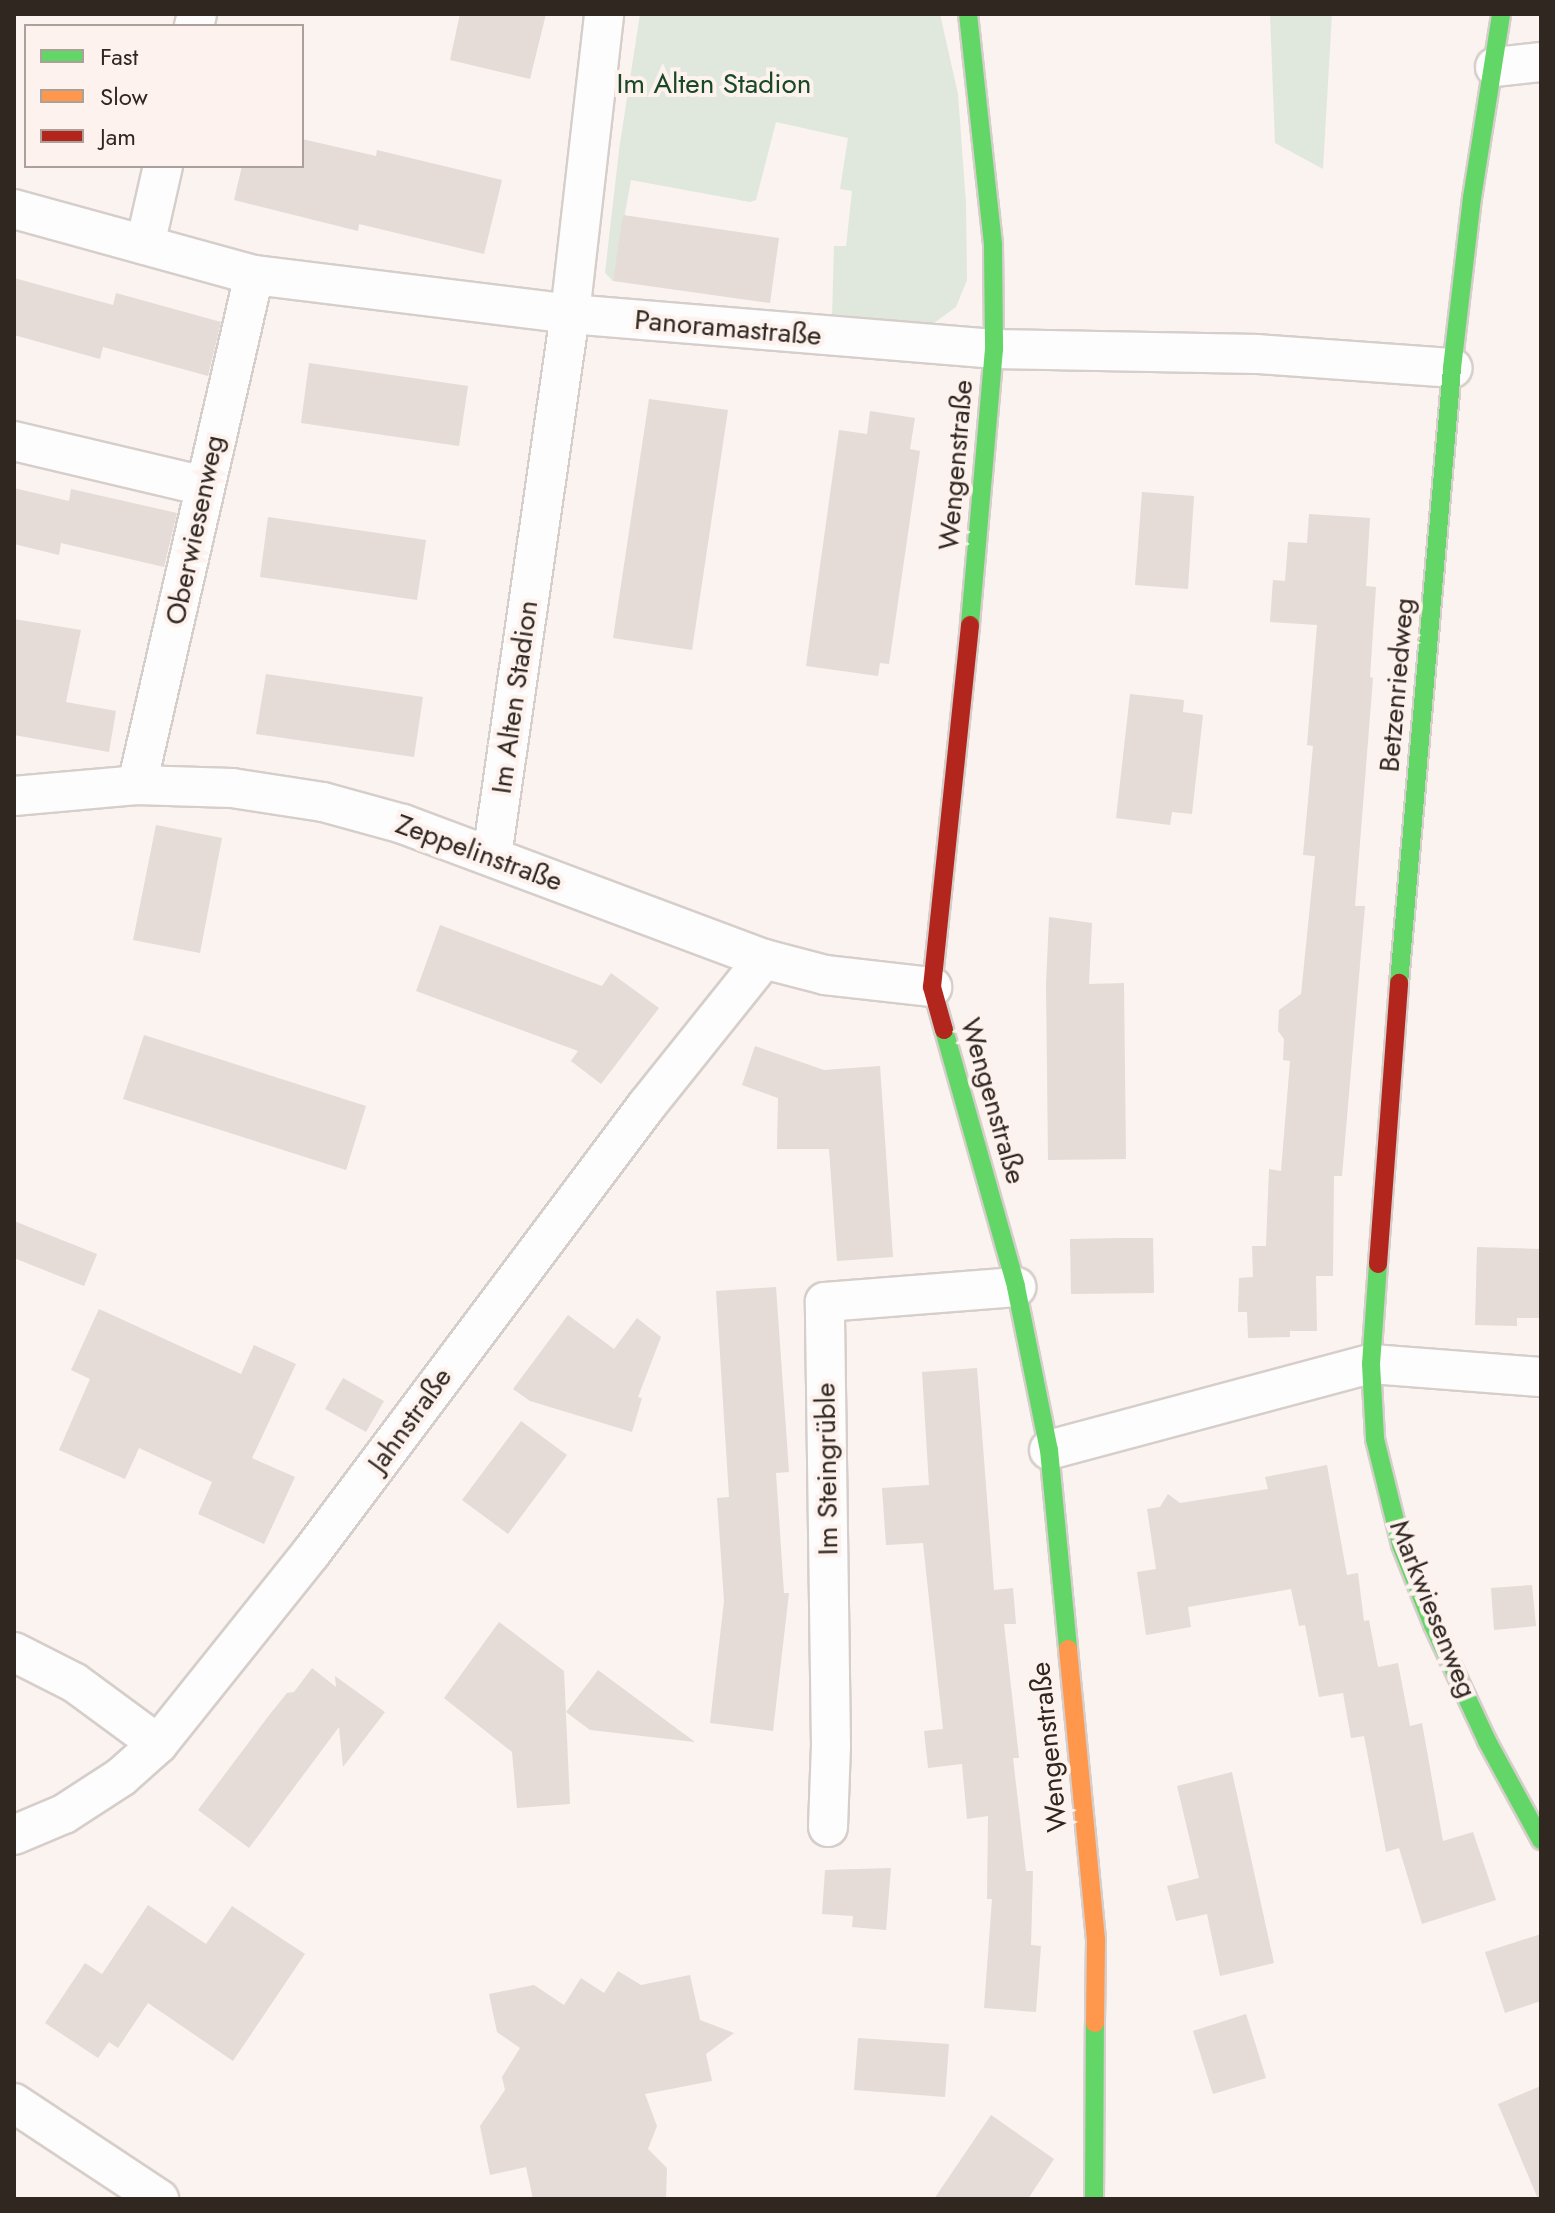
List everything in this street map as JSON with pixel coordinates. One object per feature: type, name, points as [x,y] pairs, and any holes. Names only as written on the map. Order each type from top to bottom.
[{"type":"street","name":"Im Alten Stadion","points":[[492,856],[570,314],[604,14]]},
{"type":"street","name":"Wengenstraße","points":[[968,14],[993,246],[994,349],[963,710],[932,987],[1016,1287],[1049,1450],[1096,1940],[1094,2199]]},
{"type":"street","name":"Betzenriedweg","points":[[1371,1364],[1401,948],[1452,368],[1472,198],[1501,14]]},
{"type":"street","points":[[1495,67],[1541,62]]},
{"type":"street","points":[[145,245],[163,168]]},
{"type":"street","name":"Panoramastraße","points":[[14,209],[254,275],[570,314],[994,349],[1257,354],[1452,368]]},
{"type":"street","name":"Oberwiesenweg","points":[[137,785],[254,275]]},
{"type":"street","points":[[14,441],[205,486]]},
{"type":"street","name":"Zeppelinstraße","points":[[14,796],[137,785],[232,788],[323,802],[403,824],[764,959],[825,975],[932,987]]},
{"type":"street","name":"Jahnstraße","points":[[14,1835],[64,1814],[121,1777],[158,1744],[311,1553],[637,1117],[764,959]]},
{"type":"street","name":"Im Steingrüble","points":[[828,1827],[831,1746],[825,1302],[1016,1287]]},
{"type":"street","points":[[1049,1450],[1371,1364],[1541,1377]]},
{"type":"street","name":"Markwiesenweg","points":[[1371,1364],[1375,1439],[1401,1545],[1433,1625],[1487,1741],[1541,1840]]},
{"type":"street","points":[[14,1652],[75,1683],[158,1744]]},
{"type":"street","points":[[14,2103],[159,2199]]},
{"type":"green space","name":"Im Alten Stadion","points":[[640,14],[940,14],[958,94],[966,203],[967,280],[956,307],[934,323],[832,317],[834,246],[846,246],[852,191],[840,189],[848,138],[776,122],[756,200],[750,202],[631,180],[613,281],[605,273],[619,150]]},
{"type":"green space","points":[[1270,14],[1332,14],[1323,169],[1275,143]]},
{"type":"building","points":[[460,14],[546,14],[530,79],[450,60]]},
{"type":"building","points":[[304,139],[376,156],[377,150],[502,180],[484,254],[359,224],[358,231],[234,200],[242,168],[304,168]]},
{"type":"building","points":[[623,215],[779,238],[770,303],[613,281]]},
{"type":"building","points":[[14,278],[113,305],[116,293],[221,322],[208,376],[103,347],[100,359],[14,335]]},
{"type":"building","points":[[309,363],[468,386],[459,446],[301,423]]},
{"type":"building","points":[[649,399],[728,410],[692,650],[613,638]]},
{"type":"building","points":[[870,411],[915,418],[910,449],[920,451],[889,664],[880,663],[878,676],[806,666],[839,430],[867,434]]},
{"type":"building","points":[[14,488],[69,501],[71,489],[177,513],[164,567],[61,543],[59,555],[14,544]]},
{"type":"building","points":[[1142,492],[1194,496],[1188,589],[1135,585]]},
{"type":"building","points":[[1309,514],[1370,518],[1366,586],[1376,587],[1370,677],[1373,678],[1355,906],[1365,906],[1342,1176],[1334,1176],[1333,1276],[1316,1276],[1317,1331],[1290,1331],[1290,1337],[1248,1338],[1247,1312],[1238,1312],[1239,1278],[1253,1277],[1252,1246],[1266,1246],[1269,1169],[1281,1171],[1290,1061],[1283,1060],[1284,1039],[1278,1031],[1279,1010],[1301,994],[1315,856],[1303,855],[1313,746],[1307,745],[1317,625],[1270,622],[1273,580],[1285,581],[1288,542],[1307,543]]},
{"type":"building","points":[[268,517],[426,540],[417,600],[260,577]]},
{"type":"building","points":[[14,619],[81,630],[66,702],[116,711],[109,752],[14,735]]},
{"type":"building","points":[[266,674],[423,697],[414,757],[256,734]]},
{"type":"building","points":[[1130,694],[1184,700],[1183,712],[1203,715],[1192,814],[1172,812],[1170,825],[1116,818]]},
{"type":"building","points":[[156,825],[222,838],[200,953],[133,940]]},
{"type":"building","points":[[1049,917],[1092,923],[1089,984],[1124,983],[1126,1159],[1048,1160],[1046,984]]},
{"type":"building","points":[[440,925],[602,986],[611,973],[659,1008],[601,1084],[571,1061],[578,1051],[416,991]]},
{"type":"building","points":[[144,1035],[366,1106],[346,1170],[123,1099]]},
{"type":"building","points":[[755,1046],[824,1070],[880,1066],[893,1257],[837,1261],[829,1149],[777,1149],[778,1098],[742,1085]]},
{"type":"building","points":[[14,1221],[97,1254],[84,1286],[14,1258]]},
{"type":"building","points":[[1153,1238],[1154,1293],[1071,1294],[1070,1239]]},
{"type":"building","points":[[1477,1247],[1541,1249],[1541,1318],[1517,1318],[1517,1326],[1475,1325]]},
{"type":"building","points":[[776,1287],[789,1472],[776,1473],[784,1593],[789,1593],[773,1731],[710,1723],[724,1601],[717,1498],[729,1497],[716,1291]]},
{"type":"building","points":[[99,1309],[241,1374],[254,1345],[296,1364],[252,1458],[295,1477],[264,1544],[198,1514],[212,1482],[139,1448],[125,1479],[59,1450],[90,1379],[71,1370]]},
{"type":"building","points":[[568,1315],[614,1349],[637,1318],[661,1337],[638,1397],[642,1398],[632,1432],[530,1401],[513,1389]]},
{"type":"building","points":[[977,1368],[994,1590],[1013,1588],[1016,1624],[1004,1624],[1019,1758],[1013,1758],[1026,1871],[1033,1871],[1031,1945],[1041,1946],[1036,2012],[984,2008],[992,1899],[987,1899],[988,1816],[967,1819],[962,1764],[928,1768],[924,1731],[943,1729],[923,1543],[886,1545],[882,1488],[929,1485],[922,1372]]},
{"type":"building","points":[[343,1378],[384,1401],[366,1432],[325,1409]]},
{"type":"building","points":[[521,1421],[567,1455],[508,1534],[462,1500]]},
{"type":"building","points":[[1327,1465],[1347,1575],[1358,1573],[1364,1621],[1369,1620],[1378,1667],[1398,1663],[1410,1726],[1422,1723],[1443,1841],[1473,1832],[1496,1900],[1422,1924],[1399,1848],[1386,1852],[1364,1736],[1351,1738],[1343,1693],[1319,1697],[1305,1625],[1299,1626],[1291,1589],[1188,1607],[1191,1627],[1146,1635],[1137,1572],[1156,1569],[1147,1509],[1160,1507],[1168,1494],[1180,1503],[1268,1489],[1265,1477]]},
{"type":"building","points":[[1532,1585],[1536,1626],[1494,1630],[1491,1588]]},
{"type":"building","points":[[499,1622],[564,1671],[570,1804],[517,1808],[512,1752],[444,1698]]},
{"type":"building","points":[[312,1668],[336,1687],[335,1676],[385,1712],[343,1767],[339,1727],[249,1848],[198,1810],[270,1714],[287,1693],[294,1692]]},
{"type":"building","points":[[598,1670],[695,1742],[590,1730],[566,1712]]},
{"type":"building","points":[[1232,1772],[1274,1963],[1220,1976],[1207,1914],[1176,1921],[1167,1886],[1199,1878],[1177,1786]]},
{"type":"building","points":[[891,1868],[886,1930],[852,1927],[853,1916],[822,1914],[825,1870]]},
{"type":"building","points":[[148,1905],[206,1944],[232,1906],[305,1954],[233,2061],[148,2003],[118,2048],[109,2042],[98,2058],[45,2023],[85,1963],[102,1974]]},
{"type":"building","points":[[1541,1934],[1541,2001],[1505,2013],[1485,1952]]},
{"type":"building","points":[[618,1971],[641,1985],[690,1975],[700,2020],[734,2033],[706,2054],[712,2081],[645,2094],[657,2126],[648,2149],[667,2168],[666,2199],[533,2199],[526,2167],[490,2175],[480,2126],[505,2090],[502,2077],[520,2048],[497,2032],[489,1994],[534,1985],[564,2005],[581,1978],[604,1993]]},
{"type":"building","points":[[1246,2014],[1266,2078],[1213,2094],[1193,2031]]},
{"type":"building","points":[[858,2038],[949,2044],[945,2097],[854,2090]]},
{"type":"building","points":[[1541,2086],[1541,2199],[1538,2199],[1498,2104]]},
{"type":"building","points":[[991,2115],[1054,2159],[1028,2199],[934,2199]]},
{"type":"traffic: fast","points":[[968,14],[993,246],[994,349],[970,625]]},
{"type":"traffic: fast","points":[[1399,983],[1452,368],[1472,198],[1501,14]]},
{"type":"traffic: fast","points":[[944,1030],[1016,1287],[1049,1450],[1068,1649]]},
{"type":"traffic: fast","points":[[1378,1264],[1371,1364],[1375,1439],[1401,1545],[1433,1625],[1487,1741],[1541,1840]]},
{"type":"traffic: fast","points":[[1094,2199],[1095,2023]]},
{"type":"traffic: slow","points":[[1068,1649],[1096,1940],[1095,2023]]},
{"type":"traffic: jam","points":[[944,1030],[932,987],[970,625]]},
{"type":"traffic: jam","points":[[1378,1264],[1399,983]]}]
